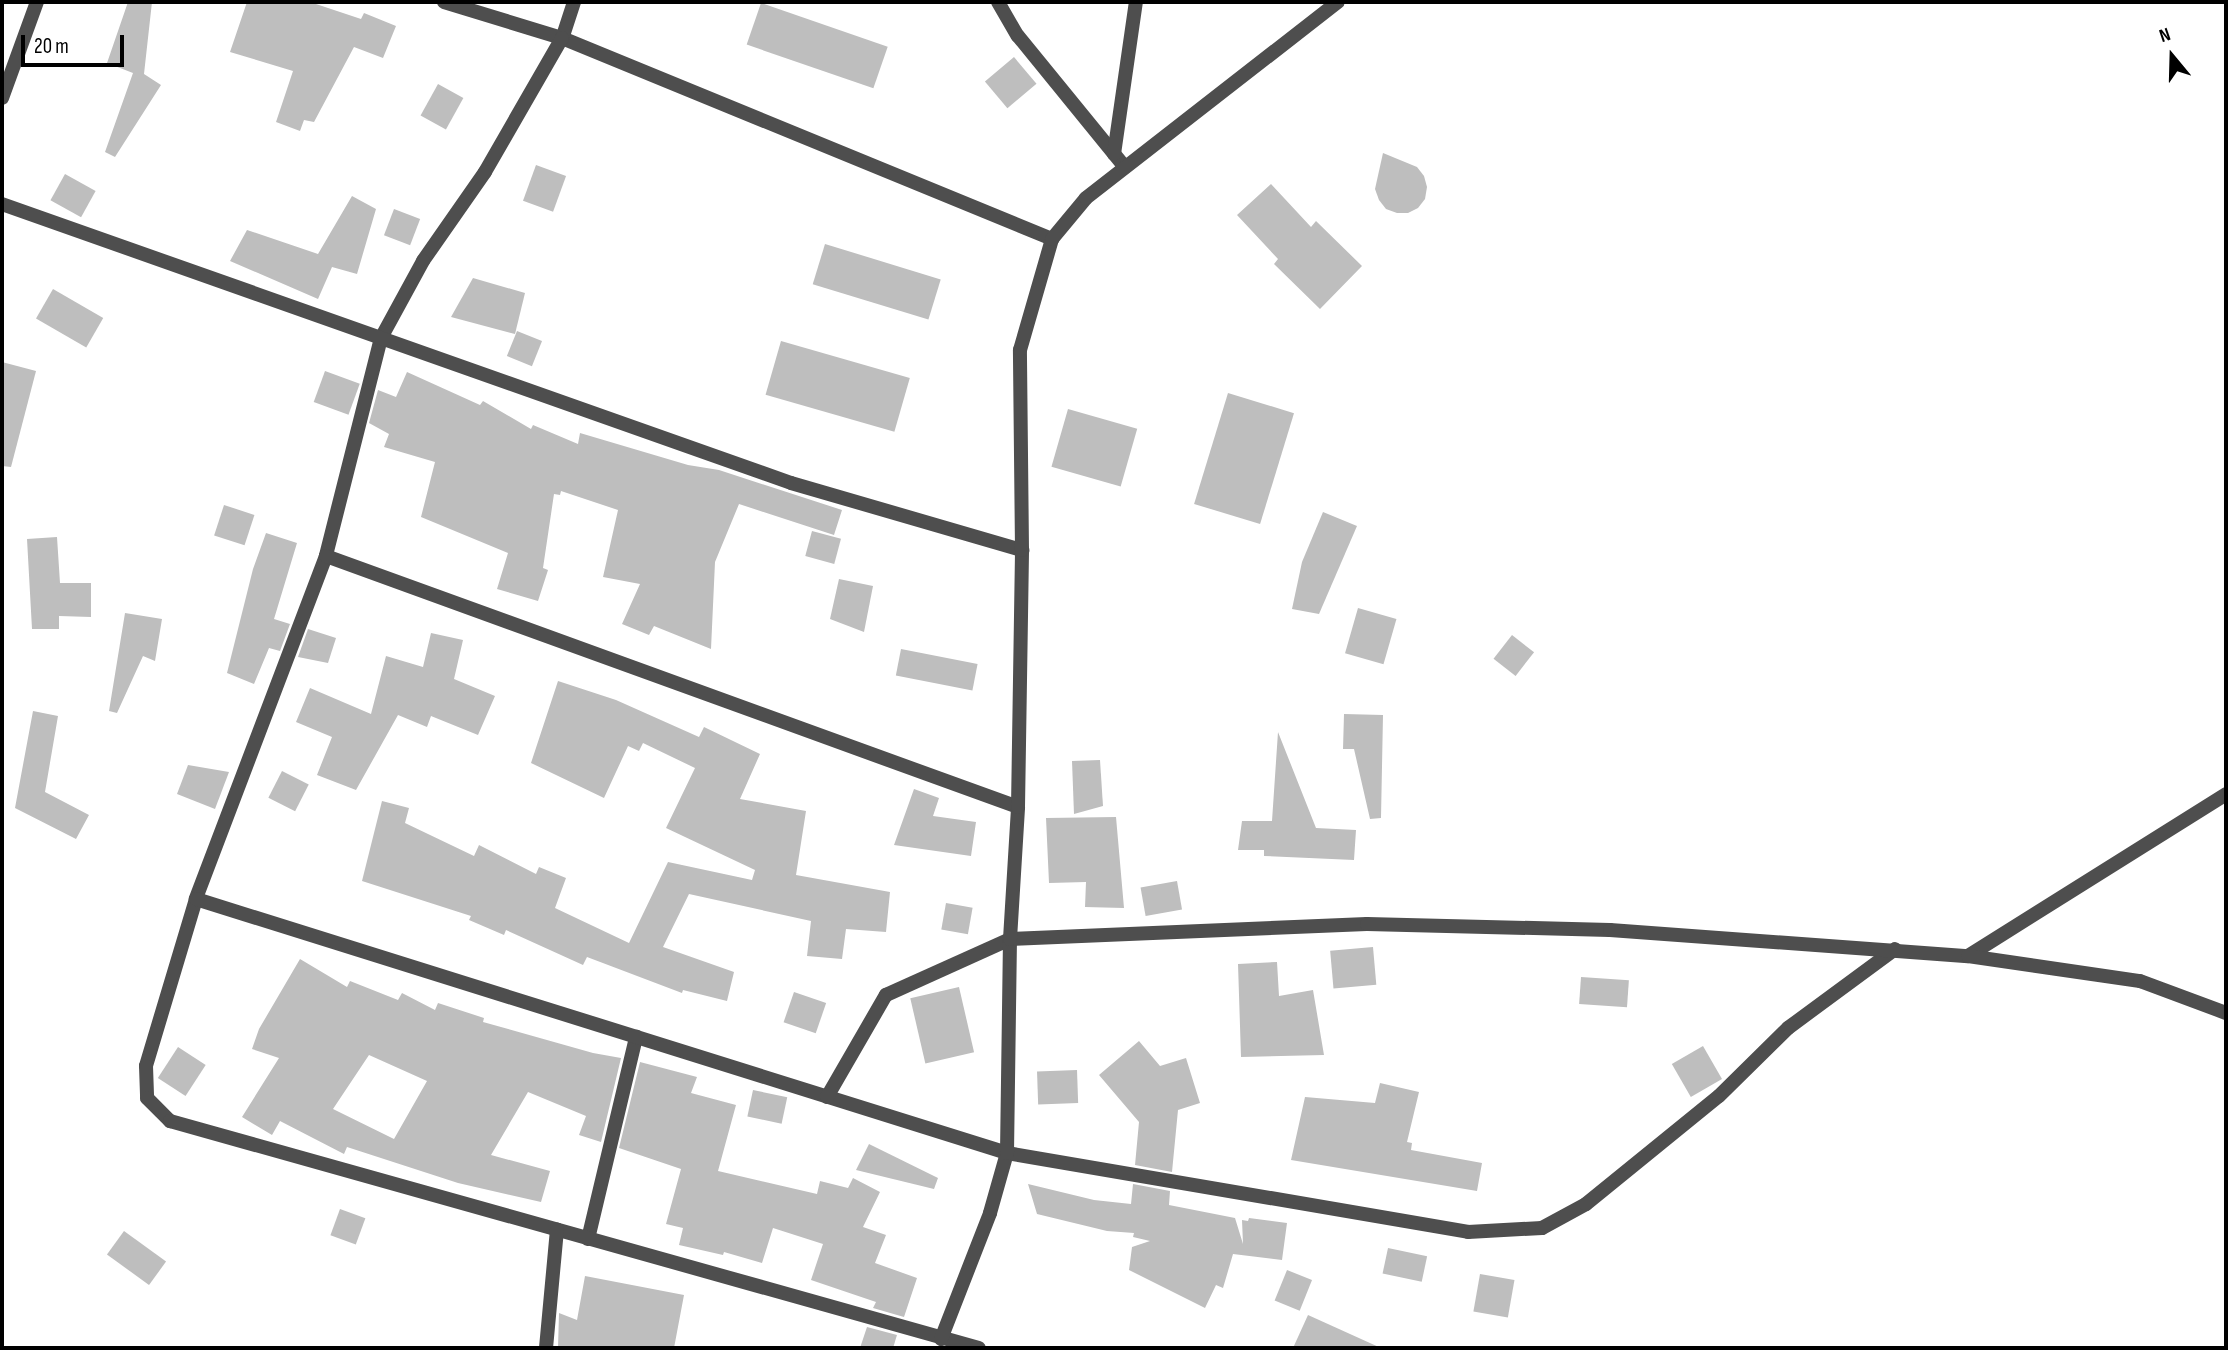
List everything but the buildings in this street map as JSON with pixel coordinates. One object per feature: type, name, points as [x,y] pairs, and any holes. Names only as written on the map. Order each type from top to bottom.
[{"type":"street","points":[[2,98],[37,2]]},
{"type":"street","points":[[444,2],[562,38],[1052,239]]},
{"type":"street","points":[[574,2],[562,38],[485,172],[423,261],[382,338],[326,556],[196,899],[146,1066],[147,1098],[170,1121],[979,1348]]},
{"type":"street","points":[[998,2],[1018,36],[1125,167]]},
{"type":"street","points":[[1114,153],[1136,2]]},
{"type":"street","points":[[941,1339],[990,1213],[1007,1153],[1010,939],[1018,807],[1022,550],[1020,350],[1052,239],[1086,198],[1338,2]]},
{"type":"street","points":[[2,204],[791,483],[1022,550]]},
{"type":"street","points":[[326,556],[1018,807]]},
{"type":"street","points":[[1968,956],[2226,794]]},
{"type":"street","points":[[196,899],[1007,1153],[1468,1232],[1542,1228],[1586,1204],[1719,1096],[1788,1028],[1895,949]]},
{"type":"street","points":[[827,1097],[886,995],[1010,939],[1367,925],[1610,930],[1968,956],[2140,981],[2226,1013]]},
{"type":"street","points":[[588,1238],[636,1037]]},
{"type":"street","points":[[546,1348],[557,1230]]}]
